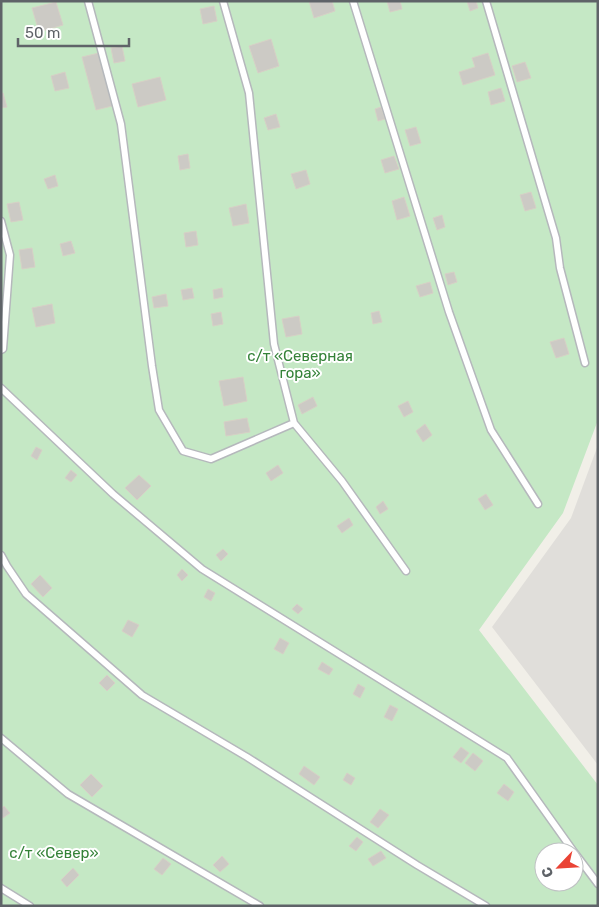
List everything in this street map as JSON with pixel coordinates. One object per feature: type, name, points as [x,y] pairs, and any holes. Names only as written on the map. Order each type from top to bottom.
[{"type":"lane","points":[[88,1],[121,124],[159,410],[183,451],[211,459],[294,423]]},
{"type":"lane","points":[[223,1],[249,93],[274,344],[294,423],[342,482],[406,571]]},
{"type":"lane","points":[[353,1],[449,312],[491,430],[538,504]]},
{"type":"lane","points":[[486,1],[556,238],[560,268],[585,364]]},
{"type":"lane","points":[[1,221],[10,255],[3,349],[1,350]]},
{"type":"lane","points":[[1,388],[112,494],[202,569],[507,758],[567,842]]},
{"type":"lane","points":[[1,555],[26,594],[142,695],[247,757],[417,865],[486,906]]},
{"type":"lane","points":[[1,738],[68,794],[260,906]]},
{"type":"lane","points":[[584,865],[598,884]]},
{"type":"lane","points":[[1,888],[30,906]]},
{"type":"shaded area","points":[[598,445],[598,765],[492,627],[571,518]]},
{"type":"green space","name":"с/т «Северная гора»","points":[[1,1],[598,1],[598,420],[563,513],[479,630],[598,785],[598,906],[1,906]]},
{"type":"building","points":[[309,1],[332,1],[335,11],[314,18]]},
{"type":"building","points":[[387,1],[400,1],[402,9],[390,12]]},
{"type":"building","points":[[467,1],[476,1],[478,8],[470,11]]},
{"type":"building","points":[[56,2],[63,25],[39,32],[32,8]]},
{"type":"building","points":[[214,6],[217,21],[203,24],[200,9]]},
{"type":"building","points":[[271,39],[279,66],[258,73],[249,46]]},
{"type":"building","points":[[122,46],[125,61],[114,63],[111,48]]},
{"type":"building","points":[[99,53],[112,106],[96,110],[82,57]]},
{"type":"building","points":[[488,53],[495,75],[463,85],[459,72],[475,67],[472,58]]},
{"type":"building","points":[[525,62],[531,78],[517,82],[512,66]]},
{"type":"building","points":[[65,72],[69,88],[55,91],[51,76]]},
{"type":"building","points":[[160,77],[166,100],[138,107],[132,84]]},
{"type":"building","points":[[501,88],[505,101],[491,105],[488,92]]},
{"type":"building","points":[[1,93],[3,93],[7,107],[1,108]]},
{"type":"building","points":[[381,107],[385,119],[378,121],[375,109]]},
{"type":"building","points":[[276,114],[280,127],[268,130],[264,118]]},
{"type":"building","points":[[416,127],[421,143],[410,146],[405,130]]},
{"type":"building","points":[[188,154],[190,168],[180,170],[178,156]]},
{"type":"building","points":[[394,156],[399,169],[385,173],[381,160]]},
{"type":"building","points":[[306,170],[310,184],[296,189],[291,174]]},
{"type":"building","points":[[55,175],[58,186],[48,189],[44,179]]},
{"type":"building","points":[[531,192],[536,208],[525,211],[520,195]]},
{"type":"building","points":[[404,197],[410,216],[397,220],[392,201]]},
{"type":"building","points":[[19,202],[23,220],[11,222],[7,204]]},
{"type":"building","points":[[246,204],[249,223],[233,226],[229,208]]},
{"type":"building","points":[[442,215],[445,227],[437,230],[433,218]]},
{"type":"building","points":[[196,231],[198,245],[186,247],[184,233]]},
{"type":"building","points":[[71,241],[75,253],[63,256],[60,244]]},
{"type":"building","points":[[32,248],[35,267],[22,269],[19,250]]},
{"type":"building","points":[[454,272],[457,282],[448,285],[445,274]]},
{"type":"building","points":[[430,282],[433,293],[420,297],[416,286]]},
{"type":"building","points":[[192,288],[194,298],[183,300],[181,290]]},
{"type":"building","points":[[222,288],[223,297],[214,299],[213,290]]},
{"type":"building","points":[[166,294],[168,306],[154,308],[152,297]]},
{"type":"building","points":[[52,304],[55,323],[36,327],[32,308]]},
{"type":"building","points":[[379,311],[382,322],[373,324],[371,313]]},
{"type":"building","points":[[221,312],[223,324],[213,326],[211,314]]},
{"type":"building","points":[[299,316],[302,334],[286,337],[282,319]]},
{"type":"building","points":[[564,338],[569,354],[556,358],[550,342]]},
{"type":"building","points":[[243,377],[247,401],[224,406],[219,381]]},
{"type":"building","points":[[313,397],[317,406],[302,414],[298,405]]},
{"type":"building","points":[[408,401],[413,412],[404,417],[398,406]]},
{"type":"building","points":[[247,418],[250,432],[226,436],[224,422]]},
{"type":"building","points":[[425,424],[432,435],[423,442],[416,431]]},
{"type":"building","points":[[36,447],[42,450],[37,460],[31,456]]},
{"type":"building","points":[[278,465],[283,473],[271,481],[266,473]]},
{"type":"building","points":[[71,470],[77,475],[71,482],[65,478]]},
{"type":"building","points":[[139,475],[151,486],[137,500],[125,488]]},
{"type":"building","points":[[486,494],[493,505],[485,510],[478,499]]},
{"type":"building","points":[[383,501],[388,509],[380,514],[376,507]]},
{"type":"building","points":[[349,518],[353,525],[342,533],[337,526]]},
{"type":"building","points":[[223,549],[228,554],[221,561],[216,555]]},
{"type":"building","points":[[182,569],[188,575],[182,581],[177,575]]},
{"type":"building","points":[[40,575],[52,588],[43,597],[31,584]]},
{"type":"building","points":[[208,589],[215,593],[211,601],[204,597]]},
{"type":"building","points":[[297,604],[303,609],[298,614],[292,609]]},
{"type":"building","points":[[128,620],[139,625],[132,637],[122,631]]},
{"type":"building","points":[[280,638],[289,643],[283,654],[274,649]]},
{"type":"building","points":[[322,662],[333,669],[329,675],[318,669]]},
{"type":"building","points":[[107,675],[115,683],[107,691],[99,683]]},
{"type":"building","points":[[358,684],[365,688],[360,698],[353,694]]},
{"type":"building","points":[[390,705],[398,709],[392,721],[384,717]]},
{"type":"building","points":[[461,747],[469,753],[461,763],[453,757]]},
{"type":"building","points":[[473,753],[483,761],[475,771],[465,763]]},
{"type":"building","points":[[304,766],[320,777],[314,785],[299,774]]},
{"type":"building","points":[[347,773],[355,778],[351,785],[343,780]]},
{"type":"building","points":[[91,774],[103,786],[92,797],[80,785]]},
{"type":"building","points":[[504,784],[514,792],[508,801],[497,793]]},
{"type":"building","points":[[4,806],[10,813],[3,818],[1,809]]},
{"type":"building","points":[[380,809],[389,815],[378,828],[370,822]]},
{"type":"building","points":[[357,837],[363,842],[356,851],[349,846]]},
{"type":"building","points":[[381,851],[386,858],[373,866],[368,859]]},
{"type":"building","points":[[222,856],[229,864],[220,872],[213,865]]},
{"type":"building","points":[[163,858],[171,864],[162,875],[154,869]]},
{"type":"building","points":[[73,868],[79,875],[67,887],[61,880]]},
{"type":"park label","name":"с/т «Север»","points":[[54,853]]}]
